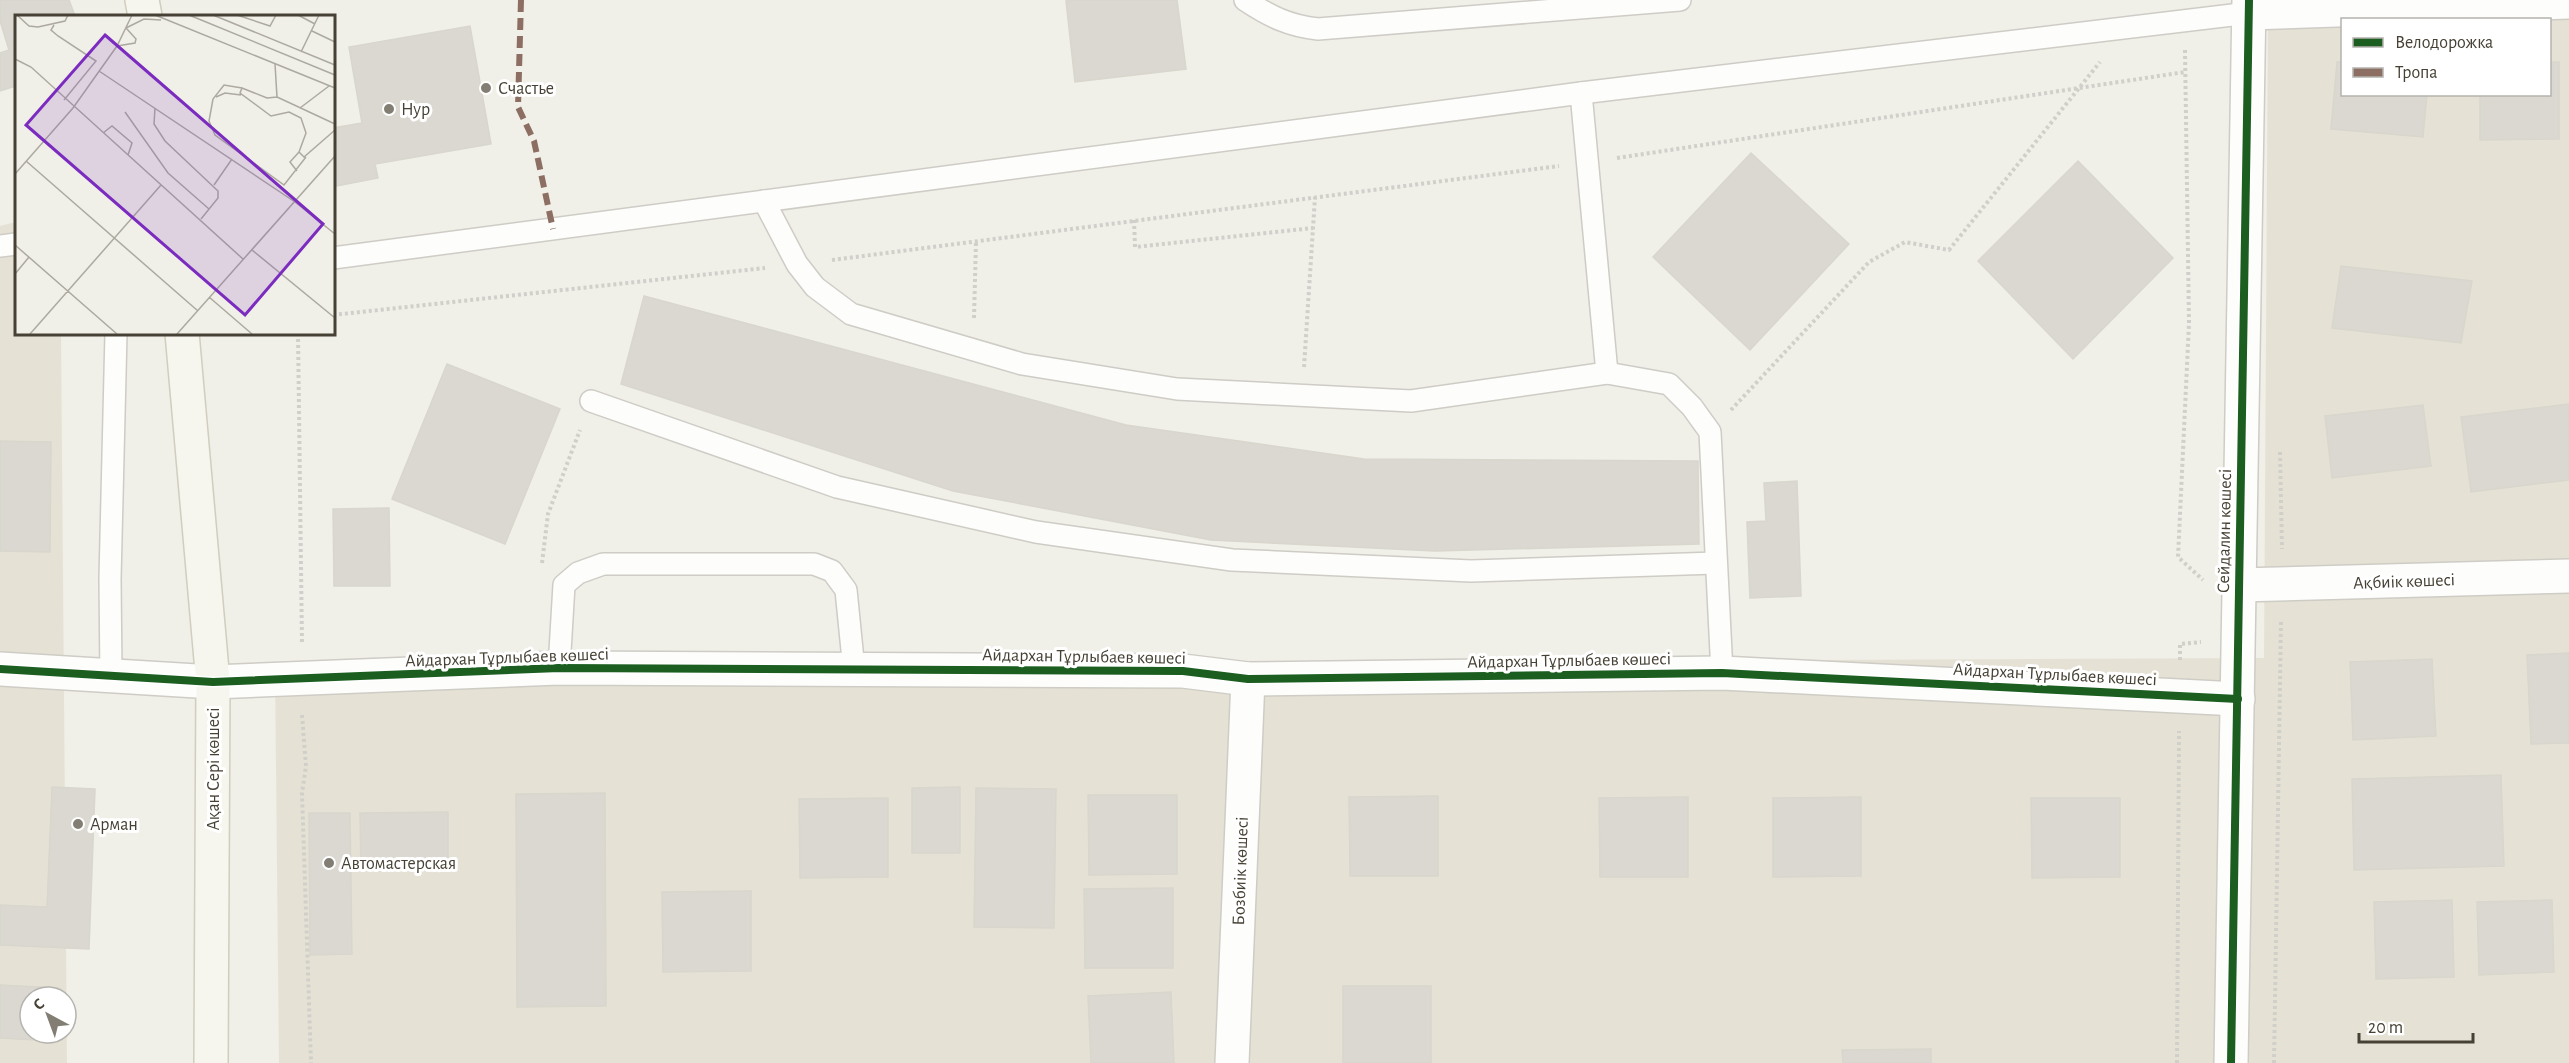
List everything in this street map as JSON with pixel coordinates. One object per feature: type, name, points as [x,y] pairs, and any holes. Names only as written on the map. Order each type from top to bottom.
[{"type":"street","points":[[2249,6],[2569,2]]},
{"type":"street","name":"Сейдалин көшесі","points":[[2231,1063],[2238,699],[2224,586],[2249,6]]},
{"type":"street","name":"Ақан Сері көшесі","points":[[182,334],[213,682],[211,1063]]},
{"type":"street","name":"Ақбиік көшесі","points":[[2224,586],[2569,576]]},
{"type":"street","name":"Айдархан Тұрлыбаев көшесі","points":[[0,669],[213,682],[559,668],[1183,671],[1248,679],[1722,673],[2238,699]]},
{"type":"street","name":"Бозбиік көшесі","points":[[1232,1063],[1248,679]]},
{"type":"lane","points":[[1245,0],[1271,17],[1296,27],[1318,29],[1680,0]]},
{"type":"lane","points":[[334,258],[1581,93],[2185,20],[2249,6]]},
{"type":"lane","points":[[1581,93],[1606,373]]},
{"type":"lane","points":[[764,201],[797,264],[815,287],[850,314],[1022,364],[1177,389],[1411,401],[1606,373],[1669,384],[1692,407],[1710,432],[1722,673]]},
{"type":"lane","points":[[0,246],[15,244]]},
{"type":"lane","points":[[111,677],[110,579],[116,334]]},
{"type":"lane","points":[[591,401],[837,487],[1036,532],[1186,554],[1232,560],[1471,571],[1716,563]]},
{"type":"lane","points":[[559,668],[564,585],[578,573],[603,564],[814,564],[832,571],[846,590],[854,670]]},
{"type":"path","points":[[2185,20],[2189,323],[2178,557],[2224,586]]},
{"type":"path","points":[[1710,432],[1869,262],[1905,242],[1949,250],[2080,89],[2126,27]]},
{"type":"path","points":[[334,315],[797,264],[1587,163],[2186,72]]},
{"type":"path","points":[[1303,395],[1315,198]]},
{"type":"path","points":[[1134,220],[1135,247],[1313,228]]},
{"type":"path","points":[[973,350],[976,241]]},
{"type":"path","points":[[298,334],[302,645]]},
{"type":"path","points":[[542,573],[548,514],[591,401]]},
{"type":"path","points":[[2177,1063],[2180,644],[2202,642]]},
{"type":"path","points":[[299,678],[306,766],[302,793],[311,1063]]},
{"type":"shaded area","points":[[2569,0],[2569,1063],[279,1063],[275,667],[2264,658],[2268,14]]},
{"type":"shaded area","points":[[15,222],[15,334],[61,334],[66,985],[18,985],[18,1045],[67,1045],[67,1063],[0,1063],[0,226]]},
{"type":"building","points":[[0,0],[69,0],[75,15],[15,15],[15,86],[0,91],[0,53],[9,50],[0,21]]},
{"type":"building","points":[[1177,0],[1186,69],[1075,82],[1066,1]]},
{"type":"building","points":[[470,26],[491,144],[375,164],[378,178],[336,186],[334,128],[362,123],[349,47]]},
{"type":"building","points":[[2337,62],[2341,62],[2341,96],[2427,96],[2423,137],[2331,129]]},
{"type":"building","points":[[2551,62],[2559,62],[2559,139],[2480,140],[2480,96],[2551,96]]},
{"type":"building","points":[[1751,153],[1849,244],[1750,350],[1653,257]]},
{"type":"building","points":[[2078,161],[2173,258],[2073,359],[1978,261]]},
{"type":"building","points":[[2341,266],[2472,281],[2461,343],[2332,328]]},
{"type":"building","points":[[644,296],[1126,425],[1364,459],[1698,461],[1699,544],[1435,551],[1211,540],[953,491],[621,384]]},
{"type":"building","points":[[447,364],[560,409],[505,544],[392,499]]},
{"type":"building","points":[[2569,404],[2569,480],[2471,492],[2461,417]]},
{"type":"building","points":[[2423,405],[2431,466],[2332,478],[2325,416]]},
{"type":"building","points":[[0,441],[51,442],[50,552],[0,551]]},
{"type":"building","points":[[1797,481],[1801,596],[1750,598],[1747,522],[1766,521],[1764,483]]},
{"type":"building","points":[[389,508],[390,586],[334,586],[333,509]]},
{"type":"building","points":[[2569,653],[2569,743],[2531,744],[2527,655]]},
{"type":"building","points":[[2432,659],[2436,736],[2353,740],[2350,662]]},
{"type":"building","points":[[2501,775],[2504,866],[2354,870],[2352,779]]},
{"type":"building","points":[[52,787],[95,789],[89,949],[0,945],[0,905],[47,907]]},
{"type":"building","points":[[960,787],[960,853],[912,853],[912,788]]},
{"type":"building","points":[[976,788],[1056,789],[1054,928],[974,927]]},
{"type":"building","points":[[605,793],[606,1006],[517,1007],[516,794]]},
{"type":"building","points":[[1088,795],[1177,795],[1177,874],[1089,875]]},
{"type":"building","points":[[1438,796],[1438,876],[1350,876],[1349,797]]},
{"type":"building","points":[[1688,797],[1688,877],[1600,877],[1599,798]]},
{"type":"building","points":[[1861,797],[1861,876],[1773,877],[1773,798]]},
{"type":"building","points":[[888,798],[888,877],[800,878],[799,799]]},
{"type":"building","points":[[2031,798],[2120,798],[2120,877],[2032,878]]},
{"type":"building","points":[[448,812],[448,870],[361,871],[360,813]]},
{"type":"building","points":[[309,813],[350,813],[352,954],[310,955]]},
{"type":"building","points":[[1173,888],[1173,968],[1085,968],[1084,889]]},
{"type":"building","points":[[751,891],[751,971],[663,972],[662,892]]},
{"type":"building","points":[[2452,900],[2454,977],[2376,979],[2374,902]]},
{"type":"building","points":[[2552,900],[2554,972],[2479,975],[2477,902]]},
{"type":"building","points":[[0,985],[18,986],[18,1039],[0,1038]]},
{"type":"building","points":[[1343,986],[1431,986],[1431,1063],[1343,1063]]},
{"type":"building","points":[[1171,992],[1174,1063],[1091,1063],[1088,996]]},
{"type":"building","points":[[1931,1049],[1931,1063],[1843,1063],[1842,1050]]},
{"type":"marked path","points":[[521,0],[518,107],[534,141],[553,229]]},
{"type":"cycle path","points":[[2231,1063],[2249,0]]},
{"type":"cycle path","points":[[0,669],[213,682],[559,668],[1183,671],[1248,679],[1722,673],[2238,699]]},
{"type":"place","name":"Счастье","points":[[486,88]]},
{"type":"place","name":"Нур","points":[[389,109]]},
{"type":"place","name":"Арман","points":[[78,824]]},
{"type":"place","name":"Автомастерская","points":[[329,863]]}]
